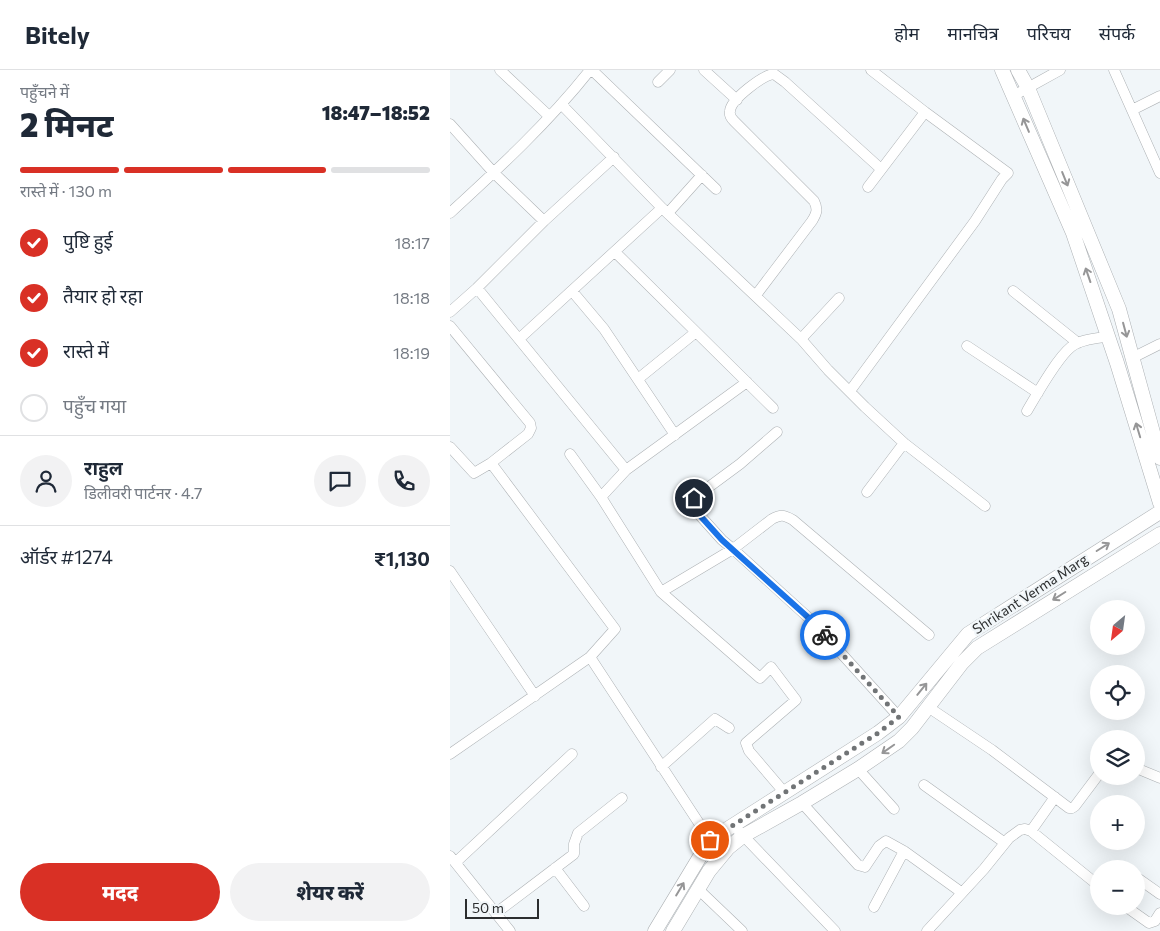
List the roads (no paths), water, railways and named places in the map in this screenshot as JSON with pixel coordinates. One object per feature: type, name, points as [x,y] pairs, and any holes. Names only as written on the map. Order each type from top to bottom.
[{"type":"street","points":[[500,70],[549,116]]},
{"type":"street","points":[[450,213],[494,173],[591,70],[716,189]]},
{"type":"street","points":[[658,82],[670,70]]},
{"type":"street","points":[[704,70],[737,100]]},
{"type":"street","points":[[850,391],[1008,173],[871,70]]},
{"type":"street","points":[[1002,70],[1073,233],[1108,336],[1160,503]]},
{"type":"street","points":[[1018,70],[1028,88],[1119,309],[1160,458]]},
{"type":"street","points":[[1013,96],[1060,70]]},
{"type":"street","points":[[1114,70],[1132,110],[1156,150],[1160,173]]},
{"type":"street","points":[[756,296],[812,221],[816,213],[816,207],[814,201],[734,121],[729,112],[730,107],[768,72],[774,74],[881,169]]},
{"type":"street","points":[[1132,110],[1160,96]]},
{"type":"street","points":[[561,104],[665,210],[801,339],[828,370],[904,443],[985,506]]},
{"type":"street","points":[[868,187],[925,112]]},
{"type":"street","points":[[450,124],[494,173],[544,221]]},
{"type":"street","points":[[450,312],[478,288],[544,221],[614,157]]},
{"type":"street","points":[[519,339],[702,175]]},
{"type":"street","points":[[615,252],[773,408]]},
{"type":"street","points":[[478,288],[626,470]]},
{"type":"street","points":[[1012,290],[1078,343]]},
{"type":"street","points":[[572,291],[604,329],[675,435]]},
{"type":"street","points":[[801,339],[838,298]]},
{"type":"street","points":[[450,326],[530,423],[531,428],[528,434],[492,463],[474,473],[450,447]]},
{"type":"street","points":[[638,379],[696,332]]},
{"type":"street","points":[[1027,411],[1061,358],[1071,346],[1108,336]]},
{"type":"street","points":[[1132,358],[1160,344]]},
{"type":"street","points":[[967,346],[1038,393]]},
{"type":"street","points":[[601,497],[626,470],[747,382]]},
{"type":"street","points":[[777,432],[740,464],[699,494],[692,502],[695,510],[722,540],[811,620],[899,717]]},
{"type":"street","points":[[867,492],[904,443]]},
{"type":"street","points":[[570,454],[601,497],[662,592],[760,678],[771,667],[796,700],[746,743],[750,751],[784,792]]},
{"type":"street","points":[[450,754],[590,657],[614,629],[492,463]]},
{"type":"street","name":"Shrikant Verma Marg","points":[[655,931],[710,840],[878,733],[899,717],[968,634],[1160,512]]},
{"type":"street","points":[[662,592],[733,550],[772,519],[785,515],[929,635]]},
{"type":"street","name":"Shrikant Verma Marg","points":[[673,931],[718,858],[743,836],[858,770],[899,741],[962,663],[977,648],[1160,534]]},
{"type":"street","points":[[450,571],[535,696]]},
{"type":"street","points":[[590,657],[710,840]]},
{"type":"street","points":[[928,707],[961,728],[1069,808],[1072,808],[1090,785]]},
{"type":"street","points":[[661,767],[715,719],[729,728]]},
{"type":"street","points":[[510,931],[453,859],[572,754]]},
{"type":"street","points":[[858,770],[894,809]]},
{"type":"street","points":[[1145,772],[1160,778]]},
{"type":"street","points":[[924,785],[1005,843]]},
{"type":"street","points":[[1031,830],[1055,797]]},
{"type":"street","points":[[496,913],[574,854],[574,844],[578,833],[622,798]]},
{"type":"street","points":[[802,803],[861,867],[865,867],[868,864],[882,842],[890,842],[961,892]]},
{"type":"street","points":[[733,825],[835,931]]},
{"type":"street","points":[[927,931],[984,869],[1005,843],[1020,830],[1031,830],[1090,879]]},
{"type":"street","points":[[874,907],[904,851]]},
{"type":"street","points":[[555,868],[584,906]]},
{"type":"street","points":[[1145,883],[1160,894]]},
{"type":"street","points":[[698,889],[742,931]]},
{"type":"street","points":[[1137,915],[1146,922],[1156,926],[1160,913]]}]
